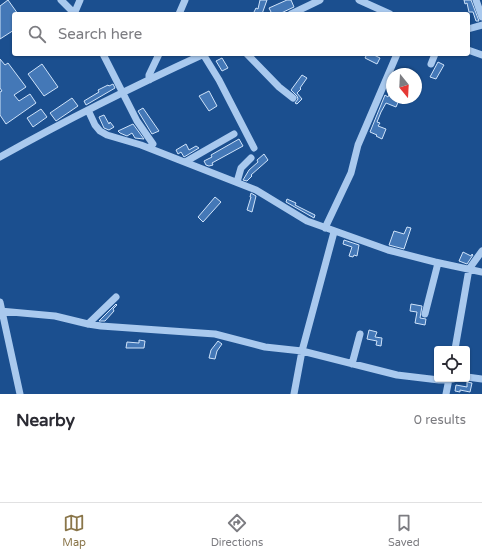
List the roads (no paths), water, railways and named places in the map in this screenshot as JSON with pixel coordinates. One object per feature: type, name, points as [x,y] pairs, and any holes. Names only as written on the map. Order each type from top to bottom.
[{"type":"street","points":[[60,0],[73,12]]},
{"type":"street","points":[[76,12],[80,0]]},
{"type":"street","points":[[180,12],[185,0]]},
{"type":"street","points":[[295,12],[320,0]]},
{"type":"street","points":[[358,0],[385,12]]},
{"type":"street","points":[[476,0],[482,17]]},
{"type":"street","points":[[470,28],[482,25]]},
{"type":"street","points":[[470,51],[482,55]]},
{"type":"street","points":[[104,56],[137,121],[153,144],[149,148]]},
{"type":"street","points":[[149,80],[149,75],[158,56]]},
{"type":"street","points":[[0,157],[88,110],[199,56]]},
{"type":"street","points":[[204,56],[219,80],[254,148]]},
{"type":"street","points":[[248,56],[279,87],[294,98]]},
{"type":"street","points":[[325,228],[351,172],[358,145],[396,56]]},
{"type":"street","points":[[431,64],[434,56]]},
{"type":"street","points":[[88,110],[95,126],[107,135],[149,148],[256,190],[307,221],[334,232],[388,250],[438,263],[482,272]]},
{"type":"street","points":[[185,162],[234,134]]},
{"type":"street","points":[[237,182],[241,168],[251,158]]},
{"type":"street","points":[[294,394],[302,351],[334,232]]},
{"type":"street","points":[[456,346],[469,269],[482,251]]},
{"type":"street","points":[[425,314],[438,263]]},
{"type":"street","points":[[88,324],[116,297]]},
{"type":"street","points":[[0,302],[20,394]]},
{"type":"street","points":[[1,311],[56,316],[88,324],[122,328],[204,333],[228,337],[265,347],[302,351],[403,376],[434,379]]},
{"type":"street","points":[[352,364],[360,334]]},
{"type":"street","points":[[470,377],[482,379]]},
{"type":"street","points":[[446,394],[448,382]]}]
